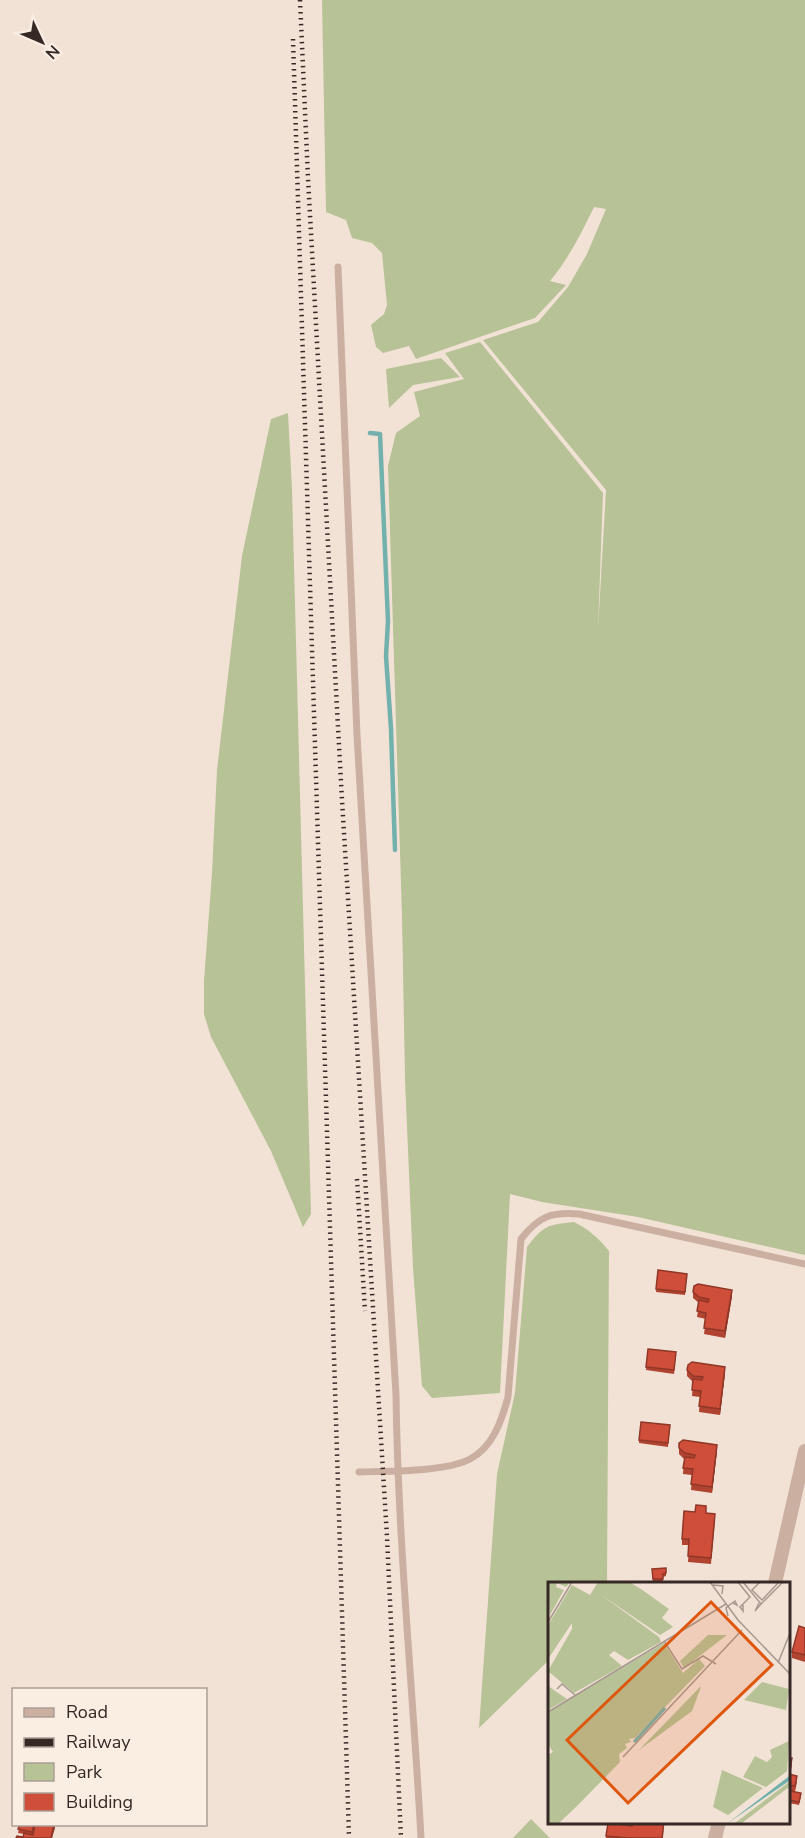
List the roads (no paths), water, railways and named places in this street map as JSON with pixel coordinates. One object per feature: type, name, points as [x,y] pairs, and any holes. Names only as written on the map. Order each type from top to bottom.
[{"type":"street","points":[[775,1582],[805,1451]]},
{"type":"street","points":[[715,1838],[719,1823]]},
{"type":"lane","points":[[338,267],[357,735],[421,1838]]},
{"type":"lane","points":[[359,1472],[454,1465],[470,1460],[494,1436],[508,1397],[521,1239],[531,1226],[543,1218],[560,1213],[579,1214],[805,1264]]},
{"type":"waterway","points":[[370,433],[380,434],[388,621],[386,656],[395,850]]},
{"type":"railway","points":[[300,0],[342,800],[387,1537],[401,1838]]},
{"type":"railway","points":[[293,39],[349,1838]]},
{"type":"railway","points":[[357,1179],[365,1311]]}]
